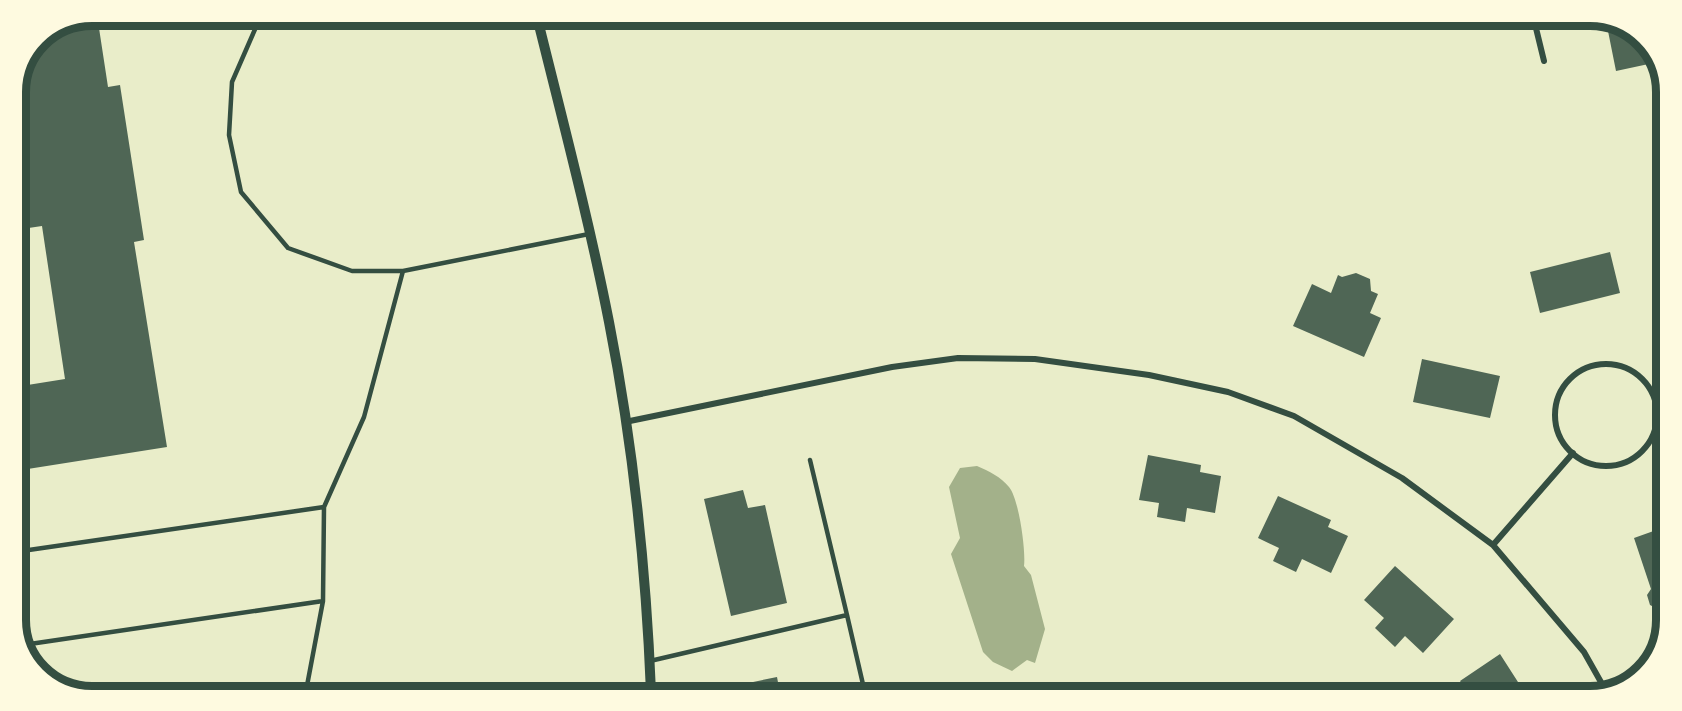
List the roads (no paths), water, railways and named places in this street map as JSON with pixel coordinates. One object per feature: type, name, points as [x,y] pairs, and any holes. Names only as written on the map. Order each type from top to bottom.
[{"type":"street","points":[[539,26],[590,234],[609,323],[626,422],[640,526],[651,686]]},
{"type":"street","points":[[1535,26],[1544,61]]},
{"type":"street","points":[[626,422],[892,367],[958,358],[1035,359],[1161,378],[1228,392],[1294,416],[1402,478],[1493,545],[1584,652],[1602,684]]},
{"type":"street","points":[[1656,404],[1654,395],[1645,381],[1632,370],[1616,364],[1599,364],[1584,369],[1570,379],[1560,392],[1556,408],[1556,425],[1562,440],[1573,453],[1587,462],[1604,466],[1621,464],[1636,456],[1648,444],[1656,429]]},
{"type":"street","points":[[1493,545],[1573,453]]},
{"type":"lane","points":[[257,26],[232,82],[229,135],[241,192],[288,248],[352,271],[403,271],[590,234]]},
{"type":"lane","points":[[307,686],[323,601],[324,507],[364,417],[403,271]]},
{"type":"lane","points":[[810,460],[863,686]]},
{"type":"lane","points":[[26,550],[324,507]]},
{"type":"lane","points":[[30,644],[323,601]]},
{"type":"lane","points":[[650,660],[847,615]]}]
